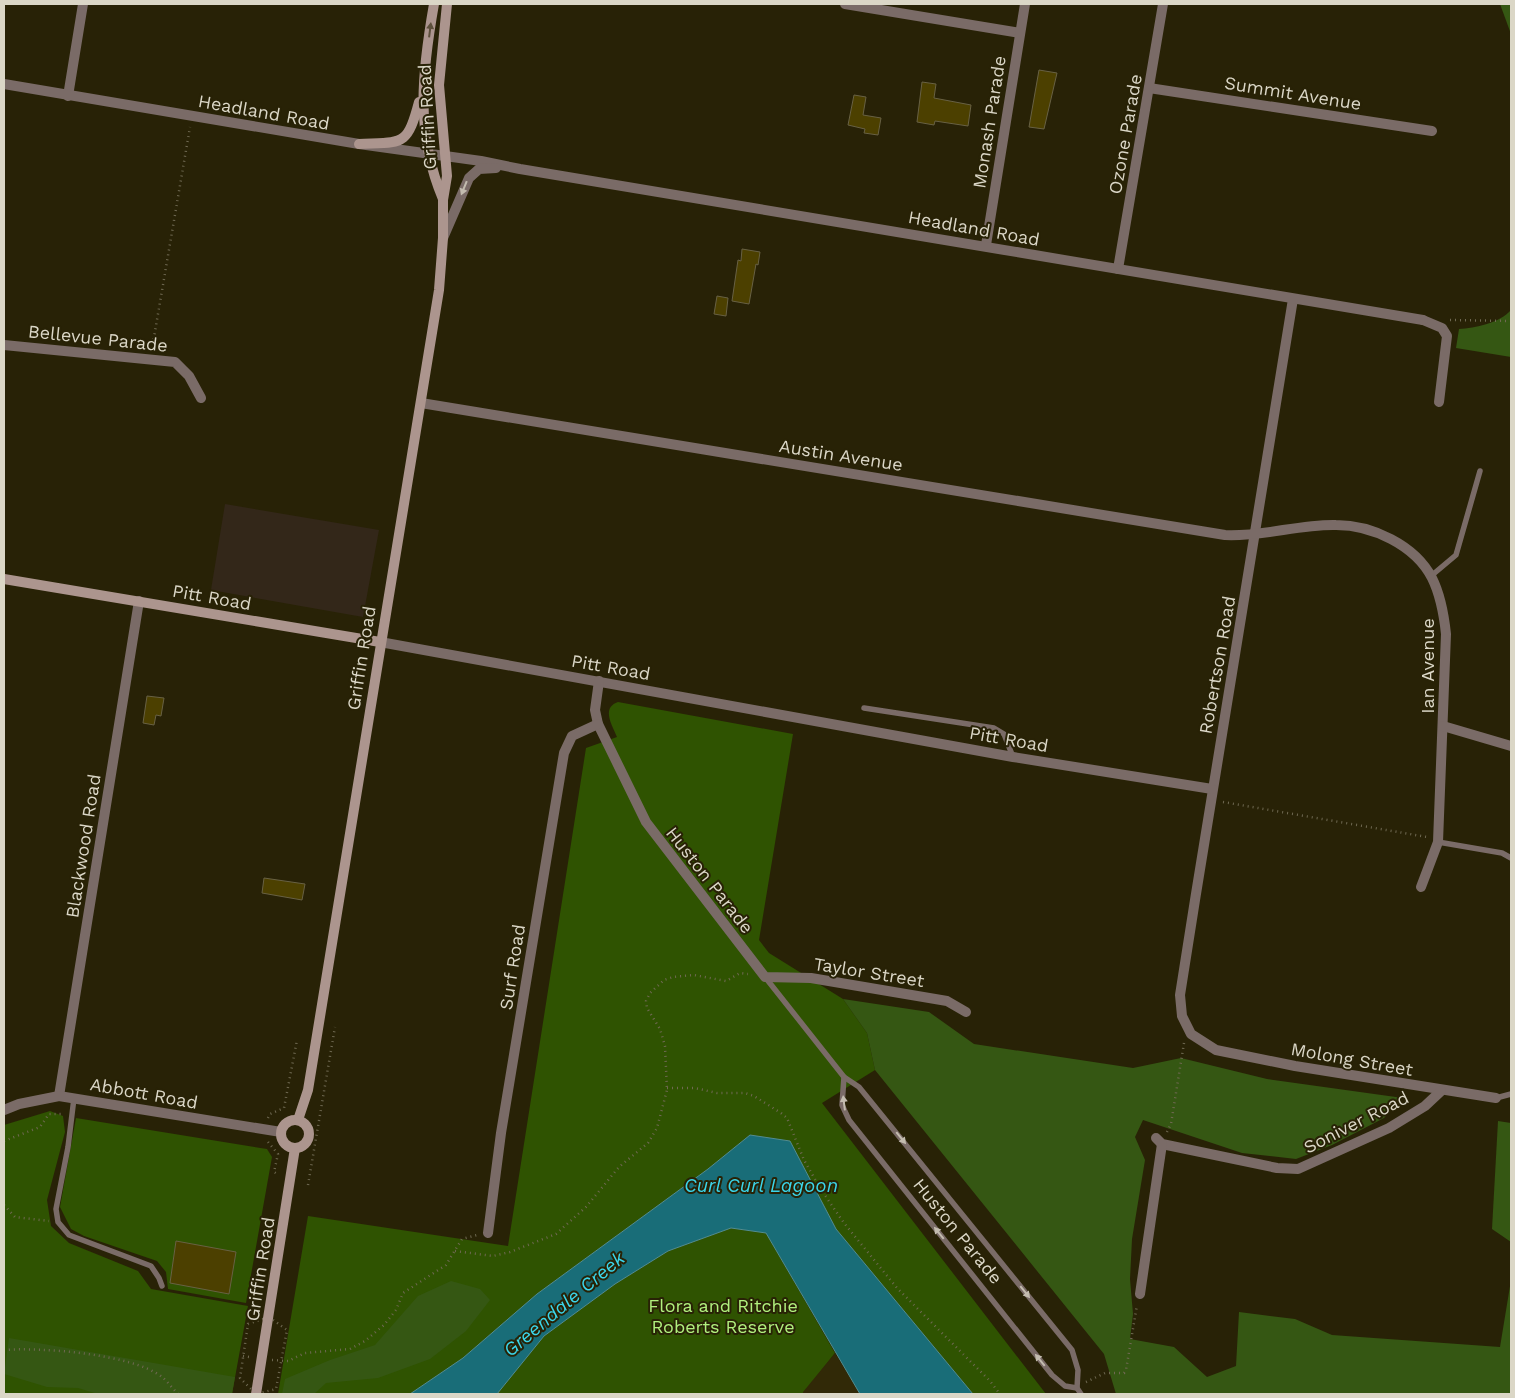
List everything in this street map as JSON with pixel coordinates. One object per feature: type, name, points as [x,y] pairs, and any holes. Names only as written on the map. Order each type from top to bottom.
[{"type":"main road","name":"Griffin Road","points":[[434,4],[422,91],[427,154],[443,200]]},
{"type":"main road","name":"Griffin Road","points":[[298,1120],[308,1090],[439,290],[443,238],[443,200],[447,176],[439,85],[448,4]]},
{"type":"main road","points":[[359,144],[394,142],[404,138],[412,128],[422,91]]},
{"type":"main road","name":"Pitt Road","points":[[4,579],[380,642]]},
{"type":"main road","points":[[298,1120],[305,1125],[308,1138],[303,1145],[294,1148],[283,1141],[281,1132],[288,1121],[298,1120]]},
{"type":"main road","name":"Griffin Road","points":[[256,1394],[294,1148]]},
{"type":"street","points":[[68,96],[83,4]]},
{"type":"street","points":[[845,4],[1020,33]]},
{"type":"street","name":"Monash Parade","points":[[986,245],[1025,4]]},
{"type":"street","name":"Ozone Parade","points":[[1118,269],[1163,4]]},
{"type":"street","name":"Headland Road","points":[[4,84],[359,144],[481,160],[520,169],[986,245],[1293,300],[1423,320]]},
{"type":"street","name":"Summit Avenue","points":[[1149,88],[1432,131]]},
{"type":"street","name":"Headland Road","points":[[443,238],[472,173],[484,168],[520,169]]},
{"type":"street","name":"Robertson Road","points":[[1191,1034],[1182,1016],[1180,995],[1210,800],[1256,535],[1293,300]]},
{"type":"street","points":[[1423,320],[1442,328],[1447,336],[1439,402]]},
{"type":"street","name":"Bellevue Parade","points":[[4,345],[175,362],[189,376],[201,398]]},
{"type":"street","name":"Austin Avenue","points":[[421,403],[1225,535],[1256,535]]},
{"type":"street","name":"Ian Avenue","points":[[1256,535],[1334,525],[1353,526],[1373,531],[1392,539],[1408,552],[1431,576],[1443,611],[1446,634],[1438,842],[1421,887]]},
{"type":"street","name":"Blackwood Road","points":[[59,1096],[139,601]]},
{"type":"street","name":"Pitt Road","points":[[380,642],[1013,756],[1212,789]]},
{"type":"street","name":"Huston Parade","points":[[599,681],[595,710],[598,724],[646,822],[765,977]]},
{"type":"street","name":"Surf Road","points":[[488,1233],[503,1124],[563,761],[568,741],[572,736],[598,724]]},
{"type":"street","points":[[1443,726],[1511,746]]},
{"type":"street","name":"Taylor Street","points":[[765,977],[811,978],[947,1001],[966,1012]]},
{"type":"street","name":"Molong Street","points":[[1191,1034],[1216,1050],[1441,1091],[1496,1098]]},
{"type":"street","name":"Soniver Road","points":[[1139,1300],[1159,1141],[1277,1168],[1298,1169],[1389,1128],[1425,1106],[1441,1091]]},
{"type":"street","name":"Abbott Road","points":[[4,1110],[19,1104],[59,1096],[281,1132]]},
{"type":"lane","points":[[1431,576],[1450,561],[1460,547],[1480,471]]},
{"type":"lane","points":[[864,708],[994,728],[1004,734],[1013,756]]},
{"type":"lane","points":[[1438,842],[1502,853],[1511,858]]},
{"type":"lane","name":"Huston Parade","points":[[765,977],[844,1077],[859,1087],[1072,1350],[1078,1370],[1077,1388],[1065,1386],[1052,1375],[849,1120],[842,1105],[844,1077]]},
{"type":"lane","name":"Molong Street","points":[[1496,1098],[1511,1094]]},
{"type":"lane","points":[[74,1098],[68,1147],[56,1209],[58,1222],[69,1235],[150,1266],[159,1278],[162,1286]]},
{"type":"lane","points":[[1077,1388],[1081,1394]]},
{"type":"path","points":[[150,360],[192,116]]},
{"type":"path","points":[[1423,320],[1511,321]]},
{"type":"path","points":[[1210,800],[1423,835],[1438,842]]},
{"type":"path","points":[[456,1251],[494,1256],[556,1234],[586,1207],[619,1167],[648,1143],[657,1128],[667,1088],[665,1046],[660,1030],[647,1008],[646,1001],[650,993],[664,980],[673,977],[694,975],[726,981],[740,973]]},
{"type":"path","points":[[308,1185],[335,1027]]},
{"type":"path","points":[[268,1118],[270,1114],[284,1108],[297,1040]]},
{"type":"path","points":[[1171,1124],[1183,1045]]},
{"type":"path","points":[[667,1088],[695,1088],[717,1093],[744,1093],[754,1096],[787,1118],[804,1160],[820,1188],[844,1223],[898,1288],[990,1381],[1000,1394]]},
{"type":"path","points":[[4,1141],[40,1126],[49,1114],[72,1114]]},
{"type":"path","points":[[265,1140],[278,1154],[274,1172],[290,1182]]},
{"type":"path","points":[[4,1205],[15,1216],[58,1222]]},
{"type":"path","points":[[281,1361],[288,1361],[305,1353],[350,1349],[365,1340],[384,1325],[396,1310],[403,1293],[446,1265],[462,1238],[488,1233]]},
{"type":"path","points":[[1077,1388],[1099,1375],[1124,1373],[1134,1332],[1139,1300]]},
{"type":"path","points":[[269,1317],[286,1330],[281,1361],[276,1389],[256,1394],[240,1378],[248,1324],[269,1317]]},
{"type":"path","points":[[4,1350],[64,1351],[135,1364],[161,1377],[178,1394]]},
{"type":"shaded area","points":[[225,504],[379,530],[363,617],[211,590]]},
{"type":"green space","points":[[1500,4],[1511,4],[1511,34]]},
{"type":"green space","points":[[1511,310],[1511,357],[1456,348],[1459,329],[1480,326],[1494,321]]},
{"type":"green space","points":[[618,702],[793,734],[759,940],[769,953],[843,999],[867,1033],[875,1070],[822,1103],[1046,1394],[973,1394],[836,1229],[790,1141],[750,1135],[708,1169],[537,1294],[463,1358],[410,1394],[278,1394],[308,1216],[508,1246],[586,748],[617,737],[609,713],[610,708]]},
{"type":"green space","points":[[843,999],[929,1012],[974,1044],[1133,1068],[1181,1058],[1267,1079],[1403,1098],[1384,1118],[1332,1145],[1296,1159],[1242,1153],[1143,1120],[1135,1137],[1145,1160],[1132,1239],[1130,1279],[1133,1314],[1130,1339],[1174,1347],[1207,1377],[1236,1366],[1239,1312],[1295,1319],[1332,1335],[1500,1347],[1511,1280],[1511,1394],[1116,1394],[1104,1354],[875,1070],[867,1033]]},
{"type":"green space","points":[[50,1111],[63,1116],[65,1132],[47,1200],[51,1226],[69,1243],[138,1271],[151,1289],[248,1306],[232,1394],[4,1394],[4,1125]]},
{"type":"green space","points":[[76,1118],[267,1149],[272,1157],[246,1303],[168,1289],[166,1272],[157,1261],[84,1236],[71,1229],[60,1207]]},
{"type":"green space","points":[[1498,1121],[1511,1123],[1511,1242],[1492,1229]]},
{"type":"green space","name":"Flora and Ritchie Roberts Reserve","points":[[731,1228],[766,1233],[835,1353],[803,1394],[497,1394],[544,1336],[615,1284],[668,1251]]},
{"type":"green space","points":[[451,1281],[480,1289],[490,1300],[466,1331],[430,1359],[378,1378],[326,1383],[314,1394],[282,1394],[285,1379],[330,1360],[375,1345],[418,1296]]},
{"type":"green space","points":[[9,1338],[235,1377],[232,1394],[98,1394],[78,1388],[47,1387],[4,1374]]},
{"type":"sand","points":[[835,1353],[860,1394],[803,1394],[803,1392]]},
{"type":"water","name":"Curl Curl Lagoon","points":[[750,1135],[790,1141],[836,1229],[973,1394],[860,1394],[766,1233],[731,1228],[668,1251],[615,1284],[544,1336],[497,1394],[410,1394],[463,1358],[537,1294],[708,1169]]},
{"type":"building","points":[[1039,70],[1057,73],[1044,129],[1029,127]]},
{"type":"building","points":[[922,82],[936,84],[934,98],[971,105],[968,126],[935,121],[934,125],[917,122]]},
{"type":"building","points":[[854,95],[866,97],[863,115],[881,118],[878,135],[864,133],[865,129],[848,125]]},
{"type":"building","points":[[742,249],[760,252],[749,304],[732,301],[738,260],[741,261]]},
{"type":"building","points":[[717,296],[728,298],[726,316],[714,314]]},
{"type":"building","points":[[147,696],[164,698],[161,716],[156,715],[154,725],[143,723]]},
{"type":"building","points":[[264,878],[305,884],[302,900],[262,893]]},
{"type":"building","points":[[176,1241],[236,1252],[229,1294],[170,1283]]},
{"type":"water label","name":"Greendale Creek","points":[[564,1304]]}]
